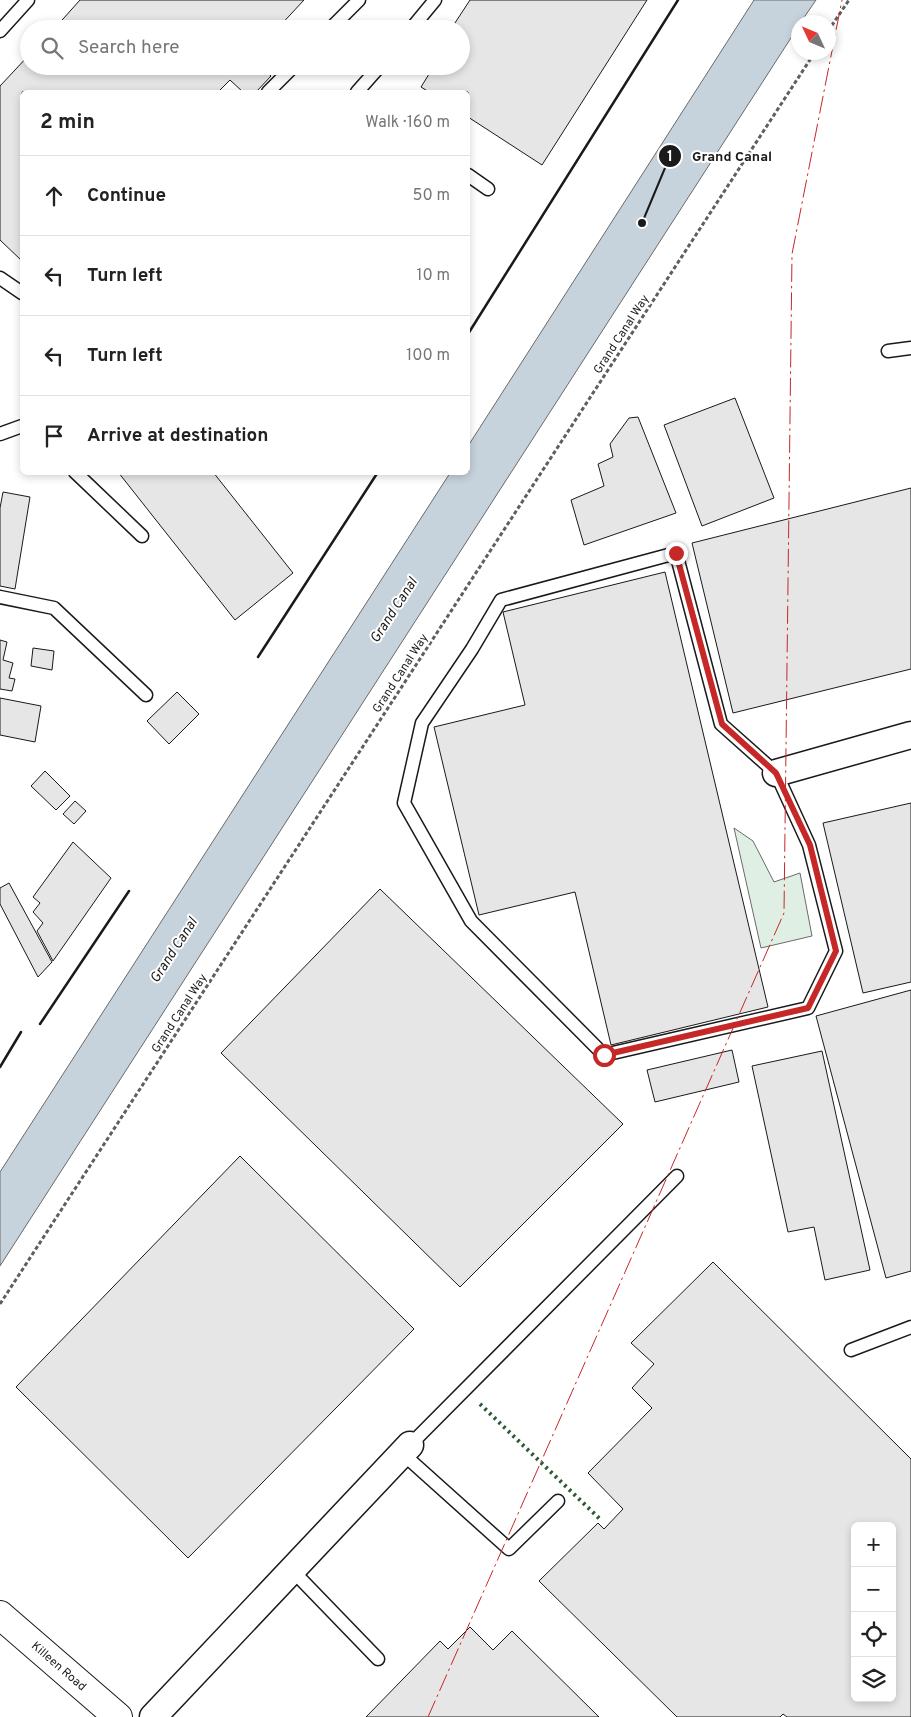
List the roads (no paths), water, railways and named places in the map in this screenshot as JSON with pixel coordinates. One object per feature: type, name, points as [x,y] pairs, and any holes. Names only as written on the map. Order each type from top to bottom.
[{"type":"street","points":[[776,773],[911,735]]},
{"type":"street","points":[[153,1717],[406,1449]]},
{"type":"street","name":"Killeen Road","points":[[0,1615],[118,1717]]},
{"type":"lane","points":[[0,31],[28,0]]},
{"type":"lane","points":[[339,20],[359,0]]},
{"type":"lane","points":[[418,20],[435,0]]},
{"type":"lane","points":[[270,90],[285,75]]},
{"type":"lane","points":[[359,90],[372,75]]},
{"type":"lane","points":[[470,176],[488,189]]},
{"type":"lane","points":[[0,278],[20,292]]},
{"type":"lane","points":[[888,351],[911,348]]},
{"type":"lane","points":[[0,434],[20,427]]},
{"type":"lane","points":[[79,475],[142,536]]},
{"type":"lane","points":[[676,553],[722,724],[776,773],[810,845],[836,951],[808,1008],[604,1055],[471,920],[404,803],[422,723],[472,649],[501,600],[676,553]]},
{"type":"lane","points":[[0,597],[54,608],[146,695]]},
{"type":"lane","points":[[558,1501],[509,1549],[406,1449],[677,1176]]},
{"type":"lane","points":[[850,1350],[911,1326]]},
{"type":"lane","points":[[292,1570],[378,1659]]},
{"type":"water","points":[[754,0],[816,0],[806,15],[791,15],[791,38],[0,1266],[0,1172],[449,475],[470,475],[470,443]]},
{"type":"place","name":"Grand Canal","points":[[642,223]]}]
